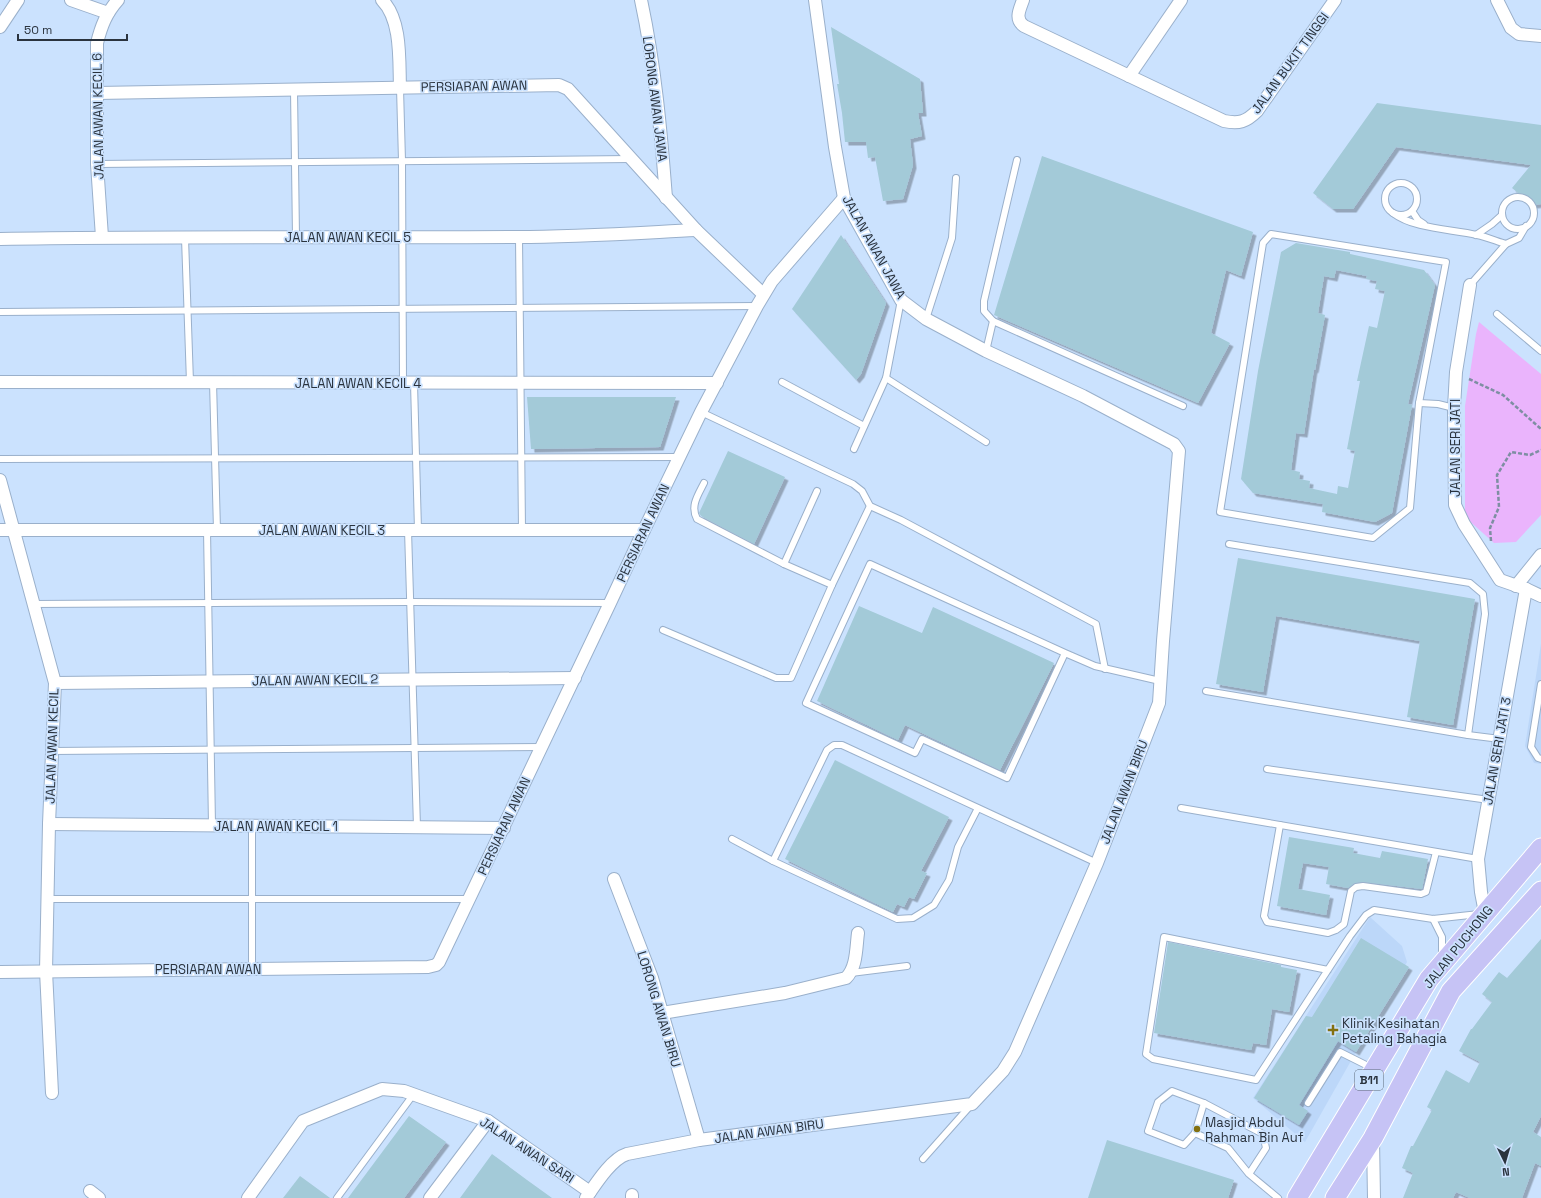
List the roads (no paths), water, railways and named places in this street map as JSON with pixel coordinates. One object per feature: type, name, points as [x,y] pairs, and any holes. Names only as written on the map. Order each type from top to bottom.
[{"type":"main road","name":"JALAN PUCHONG","points":[[1297,1198],[1429,979],[1541,848]]},
{"type":"main road","name":"JALAN PUCHONG","points":[[1334,1198],[1373,1138],[1451,991],[1541,891]]},
{"type":"street","points":[[0,27],[18,0]]},
{"type":"street","points":[[71,0],[108,12]]},
{"type":"street","name":"JALAN AWAN KECIL 6","points":[[102,237],[97,164],[97,43],[101,26],[108,12],[118,0]]},
{"type":"street","points":[[382,0],[394,19],[398,38],[400,88]]},
{"type":"street","name":"LORONG AWAN JAWA","points":[[641,0],[652,55],[662,134],[666,198]]},
{"type":"street","name":"JALAN AWAN JAWA","points":[[815,0],[835,147],[844,198],[901,300],[926,319],[986,351],[1083,396],[1174,444],[1179,451]]},
{"type":"street","points":[[1023,0],[1018,17],[1021,24],[1129,76],[1181,0]]},
{"type":"street","name":"JALAN BUKIT TINGGI","points":[[1129,76],[1224,120],[1241,122],[1250,118],[1257,111],[1335,0]]},
{"type":"street","points":[[1496,0],[1511,28],[1519,34],[1541,36]]},
{"type":"street","name":"PERSIARAN AWAN","points":[[97,94],[559,85],[568,90],[696,230],[763,294]]},
{"type":"street","name":"PERSIARAN AWAN","points":[[0,972],[432,967],[439,962],[442,959],[701,412],[763,294],[772,281],[844,198]]},
{"type":"street","name":"JALAN AWAN KECIL 5","points":[[0,239],[102,237],[519,237],[696,230]]},
{"type":"street","name":"JALAN SERI JATI","points":[[1470,285],[1456,372],[1454,408],[1455,505],[1464,524],[1500,580],[1541,595]]},
{"type":"street","name":"JALAN AWAN KECIL 4","points":[[0,382],[717,383]]},
{"type":"street","name":"JALAN AWAN BIRU","points":[[588,1195],[601,1177],[625,1155],[699,1140],[972,1104],[1003,1071],[1015,1052],[1097,863],[1159,705],[1179,451]]},
{"type":"street","name":"JALAN AWAN KECIL","points":[[0,480],[55,683],[49,824],[46,971],[52,1093]]},
{"type":"street","name":"JALAN AWAN KECIL 3","points":[[0,530],[644,530]]},
{"type":"street","points":[[1521,588],[1541,555]]},
{"type":"street","name":"JALAN SERI JATI 3","points":[[1485,913],[1481,892],[1478,859],[1500,739],[1521,588]]},
{"type":"street","name":"JALAN AWAN KECIL 2","points":[[55,683],[575,678]]},
{"type":"street","name":"JALAN AWAN KECIL 1","points":[[49,824],[504,828]]},
{"type":"street","name":"LORONG AWAN BIRU","points":[[614,879],[652,978],[699,1140]]},
{"type":"street","points":[[662,1013],[785,993],[839,981],[846,978],[854,967],[858,933]]},
{"type":"street","name":"JALAN AWAN SARI","points":[[248,1198],[304,1121],[382,1089],[404,1091],[488,1121],[588,1195]]},
{"type":"street","points":[[430,1198],[488,1121]]},
{"type":"street","points":[[1373,1138],[1374,1198]]},
{"type":"lane","points":[[400,88],[403,308],[416,457],[410,602],[417,827]]},
{"type":"lane","points":[[294,90],[296,237]]},
{"type":"lane","points":[[97,164],[631,159]]},
{"type":"lane","points":[[1017,160],[984,301],[984,311],[993,321],[1183,406]]},
{"type":"lane","points":[[926,319],[952,238],[956,178]]},
{"type":"lane","points":[[1393,213],[1406,215],[1412,211],[1417,204],[1418,196],[1415,189],[1408,184],[1400,182],[1392,185],[1387,191],[1385,199],[1387,207],[1393,213],[1400,219],[1426,226],[1476,235],[1506,244]]},
{"type":"lane","points":[[1470,285],[1506,244],[1519,238],[1533,218],[1530,204],[1526,200],[1517,197],[1508,201],[1502,209],[1502,214],[1506,223],[1513,228],[1518,229],[1527,226]]},
{"type":"lane","points":[[1412,211],[1418,220],[1426,226]]},
{"type":"lane","points":[[1476,235],[1492,224],[1502,214]]},
{"type":"lane","points":[[1271,234],[1446,262],[1419,403],[1410,508],[1372,538],[1220,512],[1263,243],[1271,234]]},
{"type":"lane","points":[[519,237],[522,530]]},
{"type":"lane","points":[[184,238],[190,382]]},
{"type":"lane","points":[[854,449],[886,378],[901,300]]},
{"type":"lane","points":[[0,312],[757,306]]},
{"type":"lane","points":[[1497,314],[1541,351]]},
{"type":"lane","points":[[986,351],[993,321]]},
{"type":"lane","points":[[886,378],[986,442]]},
{"type":"lane","points":[[212,825],[209,603],[215,458],[213,382]]},
{"type":"lane","points":[[782,382],[864,426]]},
{"type":"lane","points":[[1419,403],[1438,404],[1454,408]]},
{"type":"lane","points":[[701,412],[853,484],[862,491],[870,506],[901,520],[1096,624],[1105,669]]},
{"type":"lane","points":[[0,459],[680,457]]},
{"type":"lane","points":[[704,483],[693,508],[697,519],[784,564],[832,585]]},
{"type":"lane","points":[[784,564],[817,492]]},
{"type":"lane","points":[[662,630],[776,678],[790,678],[870,506]]},
{"type":"lane","points":[[1229,544],[1470,583],[1483,594],[1485,614],[1468,735]]},
{"type":"lane","points":[[1065,653],[1007,778],[922,739],[915,753],[806,703],[870,564],[1095,666],[1160,681]]},
{"type":"lane","points":[[33,604],[410,602],[610,603]]},
{"type":"lane","points":[[1541,684],[1531,747],[1538,758],[1541,759]]},
{"type":"lane","points":[[1206,691],[1468,735],[1500,739]]},
{"type":"lane","points":[[773,861],[827,750],[834,745],[842,745],[1097,863]]},
{"type":"lane","points":[[52,751],[542,747]]},
{"type":"lane","points":[[1267,768],[1489,800]]},
{"type":"lane","points":[[732,839],[773,861],[897,919],[913,918],[934,905],[949,880],[958,847],[978,808]]},
{"type":"lane","points":[[1181,808],[1478,859]]},
{"type":"lane","points":[[1280,825],[1264,916],[1264,919],[1267,922],[1332,932],[1342,927],[1344,924],[1351,891],[1356,887],[1363,886],[1420,894],[1426,892],[1436,852]]},
{"type":"lane","points":[[252,826],[252,969]]},
{"type":"lane","points":[[48,899],[470,899]]},
{"type":"lane","points":[[1328,970],[1164,936],[1146,1054],[1154,1059],[1256,1080],[1366,915],[1374,910],[1433,919],[1485,913]]},
{"type":"lane","points":[[1433,919],[1442,938],[1442,964]]},
{"type":"lane","points":[[851,973],[907,966]]},
{"type":"lane","points":[[1308,1103],[1340,1052],[1375,1070]]},
{"type":"lane","points":[[1204,1103],[1195,1133],[1184,1145],[1148,1131],[1158,1102],[1172,1091],[1204,1103],[1263,1134],[1266,1148],[1248,1174]]},
{"type":"lane","points":[[337,1198],[413,1095]]},
{"type":"lane","name":"JALAN AWAN BIRU","points":[[923,1159],[972,1104]]},
{"type":"lane","points":[[1195,1133],[1228,1148],[1248,1174],[1278,1198]]},
{"type":"place","name":"Klinik Kesihatan Petaling Bahagia","points":[[1333,1030]]},
{"type":"place","name":"Masjid Abdul Rahman Bin Auf","points":[[1197,1129]]}]
